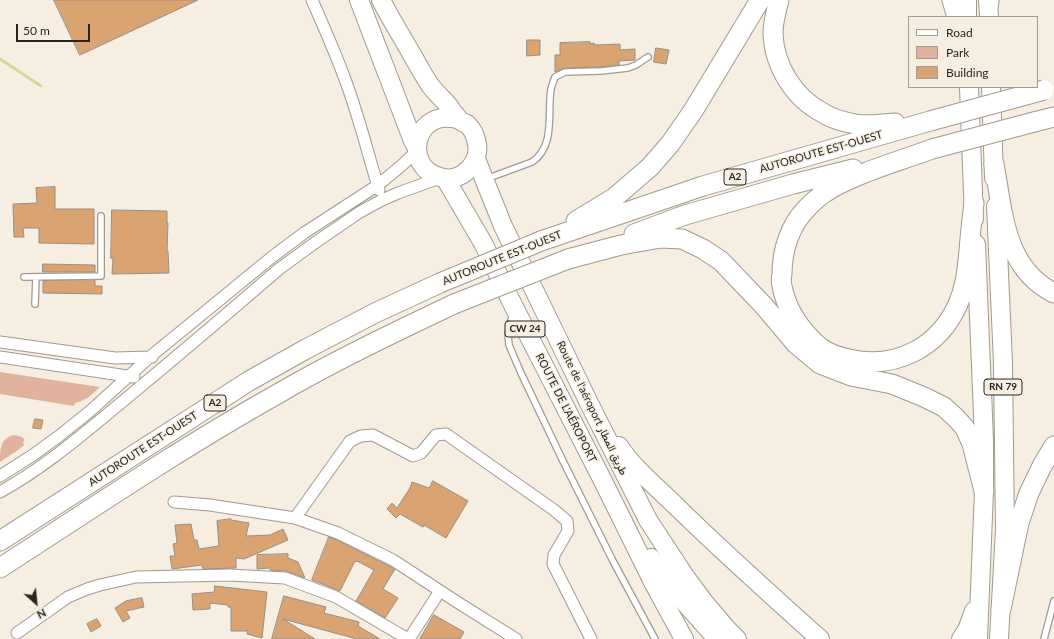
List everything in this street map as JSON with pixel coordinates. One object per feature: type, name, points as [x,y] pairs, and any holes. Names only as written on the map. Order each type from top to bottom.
[{"type":"highway","points":[[359,0],[417,150]]},
{"type":"highway","points":[[381,0],[430,85],[459,120],[467,125],[473,132],[477,141],[478,150],[476,159],[464,174],[455,178],[443,178],[433,175],[427,171],[418,158],[418,138],[430,123],[440,118],[459,120]]},
{"type":"highway","points":[[541,241],[614,198],[650,167],[670,144],[693,111],[760,0]]},
{"type":"highway","points":[[779,0],[775,14],[773,33],[776,53],[781,68],[789,83],[810,106],[823,114],[856,124],[882,124],[930,120]]},
{"type":"highway","points":[[952,0],[957,16]]},
{"type":"highway","points":[[967,0],[967,16]]},
{"type":"highway","name":"RN 79","points":[[969,88],[984,440],[984,491],[978,639]]},
{"type":"highway","name":"RN 79","points":[[991,88],[1002,363],[1005,529],[999,639]]},
{"type":"highway","name":"AUTOROUTE EST-OUEST","points":[[0,541],[249,381],[375,313],[440,282],[541,241],[703,186],[930,120],[1051,88]]},
{"type":"highway","name":"AUTOROUTE EST-OUEST","points":[[0,568],[175,455],[274,395],[402,328],[454,304],[685,215],[793,184],[1054,117]]},
{"type":"highway","points":[[1034,122],[1054,120]]},
{"type":"highway","points":[[932,149],[847,180],[826,191],[806,209],[793,228],[785,245],[781,285],[787,304],[795,320],[806,334],[822,349],[840,357],[858,361],[877,362],[896,360],[914,352],[932,341],[948,322],[958,304],[966,282],[974,202]]},
{"type":"highway","name":"Route de l'aéroport طريق المطار","points":[[476,159],[503,226],[648,520],[684,575],[704,602],[737,639]]},
{"type":"highway","points":[[994,164],[1007,235],[1013,250],[1021,264],[1032,278],[1054,293]]},
{"type":"highway","name":"ROUTE DE L'AÉROPORT","points":[[443,178],[483,243],[514,308],[654,584],[684,639]]},
{"type":"highway","points":[[568,259],[622,245],[661,238],[682,239],[703,249],[721,261],[764,306],[796,344],[820,364],[851,376],[892,384],[944,407],[964,428],[972,444],[984,491]]},
{"type":"highway","points":[[589,403],[624,454],[639,470],[724,553],[820,639]]},
{"type":"highway","points":[[1001,609],[1019,523],[1029,493],[1042,466],[1054,446]]},
{"type":"highway","points":[[603,481],[639,542],[657,568],[717,639]]},
{"type":"highway","points":[[962,639],[980,597]]},
{"type":"street","points":[[312,0],[337,56],[362,130],[382,200]]},
{"type":"street","points":[[0,476],[59,436],[89,412],[151,356],[287,246],[378,185],[401,166],[417,150]]},
{"type":"street","points":[[0,492],[14,485],[72,443],[296,256],[360,212],[382,200],[410,188],[443,178]]},
{"type":"street","points":[[0,342],[115,358],[151,356],[160,358],[169,363]]},
{"type":"street","points":[[0,357],[148,380]]},
{"type":"street","points":[[295,518],[350,441],[361,436],[373,435],[413,456],[421,453],[436,435],[446,434],[554,510],[567,521],[568,531],[554,555],[553,564],[591,639]]},
{"type":"street","points":[[174,502],[210,505],[295,518],[338,533],[393,560],[516,639]]},
{"type":"street","points":[[17,633],[68,597],[100,585],[136,577],[230,575],[284,578],[336,597],[406,639],[440,591]]},
{"type":"lane","points":[[484,179],[532,162],[538,158],[544,150],[548,140],[551,88],[555,76],[565,72],[601,71],[628,68],[636,65],[648,57]]},
{"type":"lane","points":[[24,277],[101,276],[101,216]]},
{"type":"lane","points":[[35,304],[36,277]]},
{"type":"lane","points":[[514,308],[508,334],[509,345],[562,459],[655,639]]},
{"type":"lane","points":[[59,436],[72,443]]},
{"type":"lane","points":[[1044,639],[1054,601]]},
{"type":"green space","points":[[0,372],[100,387],[86,399],[75,403],[74,406],[0,394]]},
{"type":"green space","points":[[14,435],[22,437],[25,440],[23,442],[24,445],[0,462],[3,442]]},
{"type":"building","points":[[54,0],[198,0],[80,55]]},
{"type":"building","points":[[527,40],[540,40],[540,55],[527,56]]},
{"type":"building","points":[[590,42],[590,44],[594,43],[595,45],[620,44],[620,50],[635,49],[635,60],[619,61],[619,65],[565,68],[555,72],[555,55],[560,55],[560,43]]},
{"type":"building","points":[[656,48],[669,50],[666,64],[654,62]]},
{"type":"building","points":[[55,187],[55,209],[94,209],[94,244],[39,243],[39,228],[23,228],[24,237],[14,237],[13,204],[37,203],[36,188]]},
{"type":"building","points":[[112,210],[167,211],[167,251],[169,273],[112,274]]},
{"type":"building","points":[[43,264],[95,265],[95,272],[43,272]]},
{"type":"building","points":[[95,280],[95,286],[102,286],[102,294],[43,293],[43,281]]},
{"type":"building","points":[[35,419],[43,420],[41,429],[33,428]]},
{"type":"building","points":[[433,481],[468,501],[446,538],[424,525],[423,527],[400,514],[396,518],[387,509],[392,503],[397,508],[410,488],[412,482],[429,488]]},
{"type":"building","points":[[231,519],[249,523],[246,536],[270,535],[283,529],[288,540],[244,559],[236,558],[236,568],[203,569],[202,565],[172,569],[170,556],[175,556],[173,544],[177,543],[175,525],[191,524],[194,540],[197,540],[199,549],[219,546],[217,521]]},
{"type":"building","points":[[329,537],[395,569],[383,589],[398,598],[385,618],[356,601],[374,570],[357,561],[355,561],[340,591],[312,580]]},
{"type":"building","points":[[288,554],[288,558],[298,562],[305,578],[286,571],[270,570],[270,568],[257,569],[257,555]]},
{"type":"building","points":[[215,586],[267,592],[262,638],[247,634],[248,631],[231,631],[231,607],[228,607],[228,605],[210,603],[210,609],[193,610],[192,594],[214,592]]},
{"type":"building","points":[[284,596],[326,607],[324,613],[359,622],[358,626],[380,639],[357,639],[283,619],[315,639],[272,639]]},
{"type":"building","points":[[142,598],[144,607],[126,611],[130,618],[123,622],[115,608],[126,601]]},
{"type":"building","points":[[434,615],[464,632],[460,639],[420,639]]},
{"type":"building","points":[[97,619],[101,626],[91,632],[87,624]]},
{"type":"waterway","points":[[0,59],[41,86]]}]
